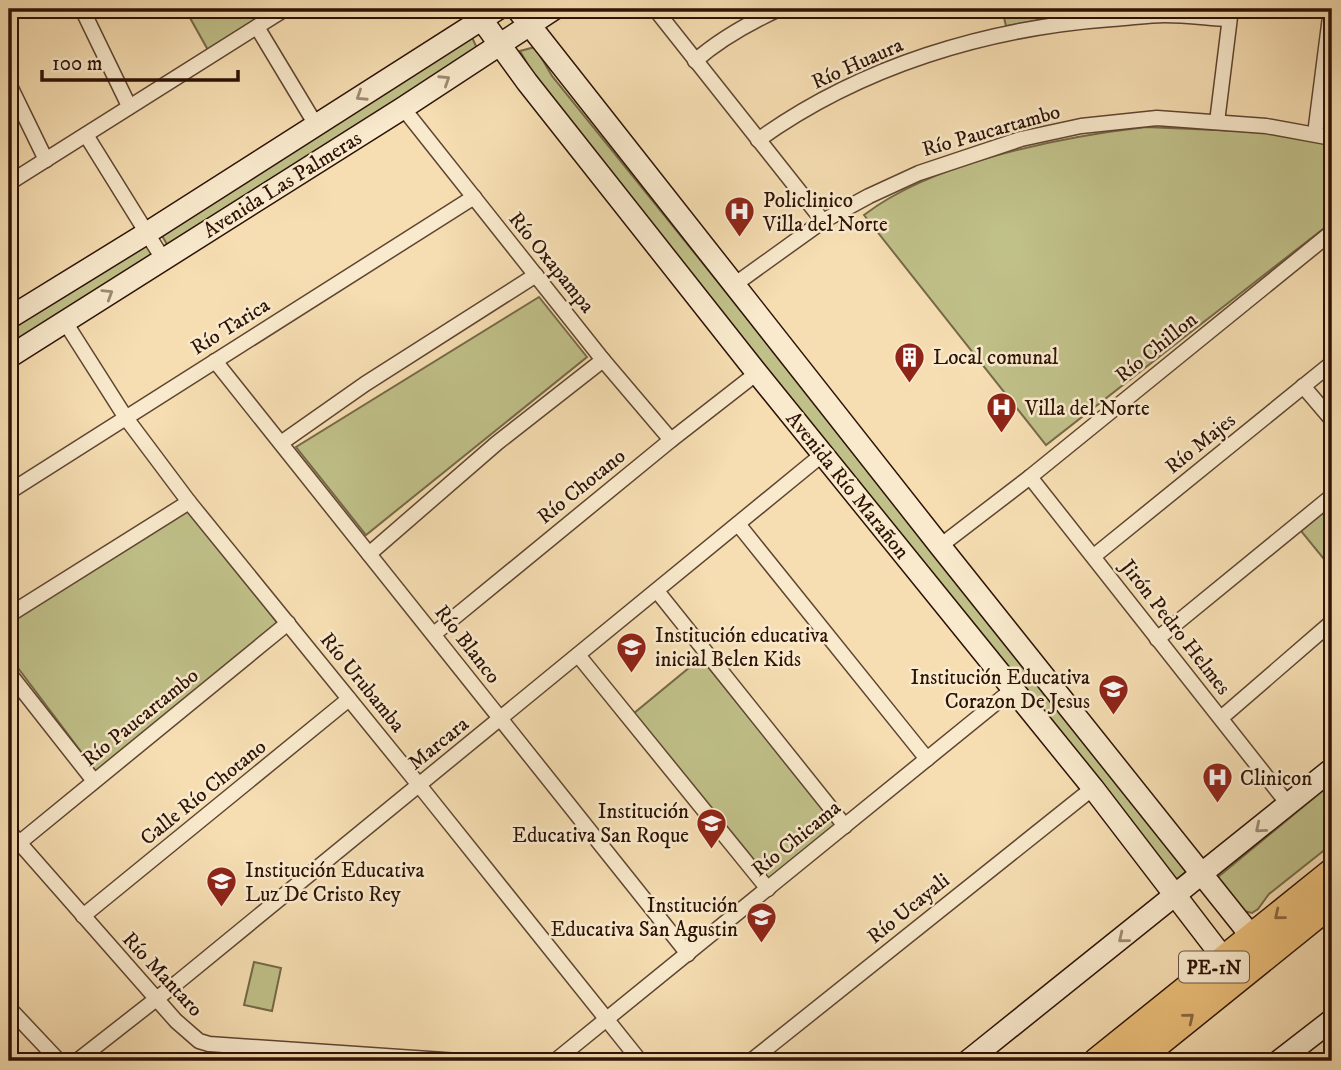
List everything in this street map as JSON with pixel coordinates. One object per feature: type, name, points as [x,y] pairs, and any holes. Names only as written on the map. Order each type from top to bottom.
[{"type":"highway","name":"PE-1N","points":[[1097,1061],[1332,872]]},
{"type":"highway","name":"PE-1N","points":[[1136,1061],[1332,903]]},
{"type":"street","points":[[82,9],[129,106]]},
{"type":"street","points":[[9,183],[285,9]]},
{"type":"street","name":"Avenida Las Palmeras","points":[[9,357],[403,108],[498,45],[523,17],[554,9]]},
{"type":"street","points":[[655,9],[823,221]]},
{"type":"street","points":[[695,61],[707,50],[748,24],[779,9]]},
{"type":"street","points":[[1315,134],[1331,9]]},
{"type":"street","name":"Avenida Las Palmeras","points":[[9,318],[316,125],[484,12]]},
{"type":"street","name":"Avenida Río Marañon","points":[[484,12],[498,45],[757,373],[1093,788],[1224,959]]},
{"type":"street","points":[[1217,122],[1230,14]]},
{"type":"street","name":"Río Huaura","points":[[758,140],[795,114],[847,88],[908,62],[985,37],[1088,21],[1164,15],[1230,14]]},
{"type":"street","name":"Avenida Río Marañon","points":[[523,17],[1252,937]]},
{"type":"street","points":[[257,27],[316,125]]},
{"type":"street","points":[[9,84],[46,160]]},
{"type":"street","name":"Río Oxapampa","points":[[403,108],[603,360],[671,440]]},
{"type":"street","name":"Río Paucartambo","points":[[734,285],[823,221],[919,173],[1021,139],[1081,126],[1157,118],[1266,125],[1332,138]]},
{"type":"street","points":[[86,135],[163,259]]},
{"type":"street","name":"Río Tarica","points":[[9,492],[474,197]]},
{"type":"street","name":"Río Chillon","points":[[940,546],[1030,477],[1332,232]]},
{"type":"street","points":[[281,443],[365,384],[536,275]]},
{"type":"street","name":"Río Urubamba","points":[[65,322],[126,418],[189,502],[640,1061]]},
{"type":"street","name":"Río Blanco","points":[[215,360],[688,954]]},
{"type":"street","points":[[369,554],[496,443],[603,360]]},
{"type":"street","name":"Río Majes","points":[[1094,556],[1332,363]]},
{"type":"street","name":"Río Chotano","points":[[434,634],[757,373]]},
{"type":"street","points":[[1303,386],[1332,420]]},
{"type":"street","name":"Marcara","points":[[77,1061],[156,1000],[823,454]]},
{"type":"street","name":"Jirón Pedro Helmes","points":[[1030,477],[1289,804]]},
{"type":"street","points":[[1157,639],[1332,496]]},
{"type":"street","points":[[9,615],[189,502]]},
{"type":"street","points":[[738,524],[927,760]]},
{"type":"street","points":[[656,591],[845,825]]},
{"type":"street","points":[[1221,718],[1332,622]]},
{"type":"street","name":"Río Paucartambo","points":[[19,843],[288,623]]},
{"type":"street","points":[[578,655],[768,889]]},
{"type":"street","points":[[9,673],[94,781]]},
{"type":"street","name":"Río Chicama","points":[[607,1021],[1013,690]]},
{"type":"street","name":"Calle Río Chotano","points":[[83,916],[349,699]]},
{"type":"street","points":[[968,1061],[1332,769]]},
{"type":"street","name":"Río Ucayali","points":[[751,1061],[1093,788]]},
{"type":"street","name":"Río Mantaro","points":[[9,831],[156,1000],[199,1041],[209,1044],[459,1061]]},
{"type":"street","points":[[9,1008],[59,1061]]},
{"type":"street","points":[[1279,1061],[1332,1020]]},
{"type":"street","points":[[555,1061],[607,1021]]},
{"type":"green space","points":[[185,9],[275,9],[208,50]]},
{"type":"green space","points":[[1002,9],[1104,9],[1006,26]]},
{"type":"green space","points":[[471,35],[480,55],[168,246],[161,234]]},
{"type":"green space","points":[[535,47],[552,76],[1190,868],[1174,882],[535,77],[520,51]]},
{"type":"green space","name":"Villa del Norte","points":[[1146,127],[1263,132],[1332,145],[1332,222],[1046,445],[864,215],[892,196],[925,180],[999,155],[1037,145]]},
{"type":"green space","points":[[147,244],[153,251],[150,257],[9,346],[9,327]]},
{"type":"green space","points":[[539,297],[587,357],[366,535],[296,447]]},
{"type":"green space","points":[[1332,505],[1332,569],[1301,531]]},
{"type":"green space","points":[[188,509],[279,625],[97,773],[9,656],[9,622]]},
{"type":"green space","points":[[701,658],[837,826],[769,881],[633,714]]},
{"type":"green space","points":[[1332,783],[1332,844],[1269,894],[1258,909],[1252,913],[1244,911],[1218,877]]},
{"type":"green space","points":[[254,962],[281,968],[272,1011],[244,1005]]},
{"type":"place","name":"Policlinico Villa del Norte","points":[[740,239]]},
{"type":"place","name":"Local comunal","points":[[910,384]]},
{"type":"place","name":"Villa del Norte","points":[[1002,435]]},
{"type":"place","name":"Institución educativa inicial Belen Kids","points":[[632,674]]},
{"type":"place","name":"Institución Educativa Corazon De Jesus","points":[[1113,716]]},
{"type":"place","name":"Clinicon","points":[[1217,805]]},
{"type":"place","name":"Institución Educativa San Roque","points":[[712,850]]},
{"type":"place","name":"Institución Educativa Luz De Cristo Rey","points":[[222,909]]},
{"type":"place","name":"Institución Educativa San Agustin","points":[[761,944]]}]
